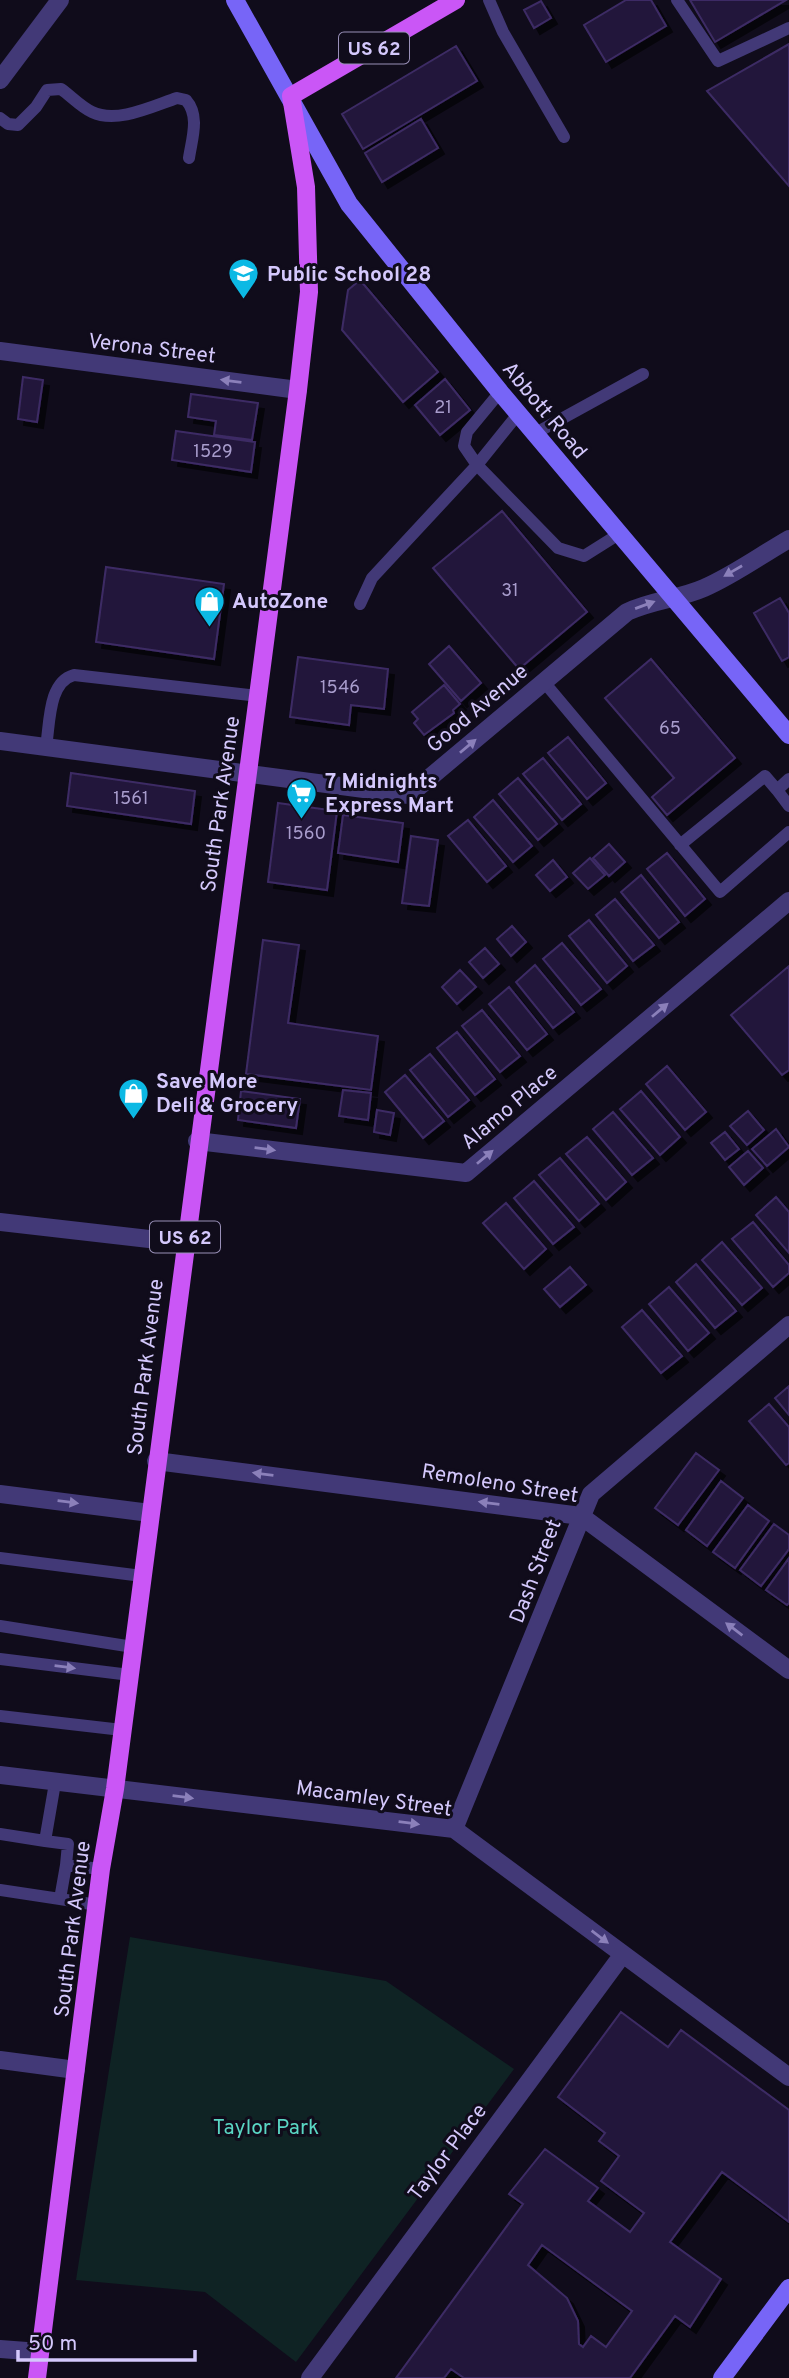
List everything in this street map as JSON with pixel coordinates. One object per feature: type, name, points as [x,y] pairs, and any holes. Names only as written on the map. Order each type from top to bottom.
[{"type":"main road","name":"US 62","points":[[291,96],[456,0]]},
{"type":"main road","name":"South Park Avenue","points":[[37,2378],[101,1869],[115,1789],[309,292],[306,187],[291,96]]},
{"type":"street","points":[[0,80],[60,0]]},
{"type":"street","name":"South Park Avenue","points":[[235,0],[291,96]]},
{"type":"street","name":"Abbott Road","points":[[291,96],[349,204],[500,393],[789,735]]},
{"type":"street","name":"Verona Street","points":[[0,351],[298,390]]},
{"type":"street","name":"Good Avenue","points":[[0,741],[409,795],[627,612],[649,601],[674,598],[704,588],[789,539]]},
{"type":"street","name":"Alamo Place","points":[[197,1141],[466,1173],[789,901]]},
{"type":"street","points":[[0,1222],[184,1243]]},
{"type":"street","name":"Dash Street","points":[[454,1829],[591,1494],[789,1325]]},
{"type":"street","name":"Remoleno Street","points":[[156,1461],[581,1517],[789,1670]]},
{"type":"street","points":[[0,1494],[150,1513]]},
{"type":"street","name":"Macamley Street","points":[[0,1775],[454,1829],[789,2077]]},
{"type":"street","name":"Taylor Place","points":[[310,2378],[623,1954]]},
{"type":"street","points":[[0,2060],[76,2070]]},
{"type":"street","points":[[722,2378],[789,2288]]},
{"type":"street","points":[[0,2349],[40,2352]]},
{"type":"lane","points":[[489,0],[503,32],[564,137]]},
{"type":"lane","points":[[677,0],[718,61],[789,28]]},
{"type":"lane","points":[[3,125],[18,125],[36,107],[47,90],[61,89],[90,111],[101,116],[117,117],[177,98],[186,100],[193,107],[195,123],[189,158]]},
{"type":"lane","points":[[534,434],[643,374]]},
{"type":"lane","points":[[500,393],[467,432],[464,446],[477,465],[558,548],[584,556],[619,534]]},
{"type":"lane","points":[[360,604],[372,578],[477,465],[518,414]]},
{"type":"lane","points":[[46,747],[57,686],[63,678],[74,675],[258,696]]},
{"type":"lane","points":[[544,682],[720,892],[789,832]]},
{"type":"lane","points":[[680,845],[765,776],[789,806]]},
{"type":"lane","points":[[777,790],[789,779]]},
{"type":"lane","points":[[0,1558],[142,1576]]},
{"type":"lane","points":[[0,1626],[133,1647]]},
{"type":"lane","points":[[0,1660],[130,1675]]},
{"type":"lane","points":[[0,1716],[122,1730]]},
{"type":"lane","points":[[45,1841],[55,1783]]},
{"type":"lane","points":[[0,1834],[68,1844],[60,1899]]},
{"type":"lane","points":[[66,1865],[101,1869]]},
{"type":"lane","points":[[0,1890],[97,1905]]},
{"type":"green space","name":"Taylor Park","points":[[130,1937],[386,1981],[514,2069],[296,2362],[205,2292],[76,2280]]},
{"type":"building","points":[[626,0],[651,0],[666,26],[606,62],[584,25]]},
{"type":"building","points":[[690,0],[786,0],[715,42]]},
{"type":"building","points":[[541,1],[551,18],[534,28],[524,10]]},
{"type":"building","points":[[789,44],[789,186],[707,91]]},
{"type":"building","points":[[456,46],[477,81],[363,149],[342,114]]},
{"type":"building","points":[[421,119],[438,148],[382,182],[365,153]]},
{"type":"building","points":[[360,280],[438,372],[403,402],[342,330],[348,290]]},
{"type":"building","points":[[23,377],[43,380],[37,422],[18,419]]},
{"type":"building","points":[[445,379],[470,410],[440,435],[415,405]]},
{"type":"building","points":[[191,394],[258,403],[252,440],[214,435],[216,421],[188,417]]},
{"type":"building","points":[[176,431],[255,442],[251,472],[172,460]]},
{"type":"building","points":[[502,511],[587,612],[519,669],[433,568]]},
{"type":"building","points":[[106,567],[224,584],[214,659],[96,642]]},
{"type":"building","points":[[780,598],[789,613],[789,657],[782,661],[754,613]]},
{"type":"building","points":[[449,646],[481,683],[461,701],[429,664]]},
{"type":"building","points":[[298,657],[388,669],[384,709],[351,705],[349,725],[290,717]]},
{"type":"building","points":[[651,659],[735,758],[667,815],[652,797],[674,778],[605,698]]},
{"type":"building","points":[[444,685],[460,704],[453,710],[454,713],[424,735],[414,723],[418,719],[412,712]]},
{"type":"building","points":[[568,737],[606,783],[587,799],[548,753]]},
{"type":"building","points":[[543,758],[581,804],[562,820],[523,774]]},
{"type":"building","points":[[71,773],[195,791],[191,824],[67,806]]},
{"type":"building","points":[[518,778],[557,824],[538,840],[499,794]]},
{"type":"building","points":[[493,800],[532,846],[513,862],[474,817]]},
{"type":"building","points":[[278,803],[337,811],[327,890],[268,882]]},
{"type":"building","points":[[343,815],[403,823],[398,862],[338,853]]},
{"type":"building","points":[[468,820],[506,866],[487,882],[448,836]]},
{"type":"building","points":[[411,836],[438,840],[429,906],[402,903]]},
{"type":"building","points":[[609,844],[625,862],[609,876],[593,858]]},
{"type":"building","points":[[667,853],[705,899],[685,916],[647,869]]},
{"type":"building","points":[[590,858],[605,875],[588,889],[573,873]]},
{"type":"building","points":[[553,860],[567,877],[550,891],[536,875]]},
{"type":"building","points":[[641,875],[679,922],[659,938],[621,892]]},
{"type":"building","points":[[615,899],[654,945],[633,961],[596,915]]},
{"type":"building","points":[[589,920],[627,966],[607,983],[569,936]]},
{"type":"building","points":[[512,926],[526,942],[511,956],[497,939]]},
{"type":"building","points":[[263,940],[299,945],[288,1023],[378,1036],[371,1090],[246,1074]]},
{"type":"building","points":[[562,943],[601,989],[581,1005],[543,959]]},
{"type":"building","points":[[485,948],[499,964],[483,978],[469,962]]},
{"type":"building","points":[[535,965],[574,1012],[553,1028],[516,982]]},
{"type":"building","points":[[789,966],[789,1070],[782,1075],[731,1015]]},
{"type":"building","points":[[460,970],[476,987],[457,1004],[442,987]]},
{"type":"building","points":[[509,987],[547,1034],[527,1050],[489,1004]]},
{"type":"building","points":[[482,1010],[520,1056],[500,1072],[462,1026]]},
{"type":"building","points":[[457,1032],[495,1079],[475,1095],[437,1048]]},
{"type":"building","points":[[430,1054],[469,1100],[448,1117],[410,1070]]},
{"type":"building","points":[[667,1066],[706,1112],[685,1130],[646,1084]]},
{"type":"building","points":[[405,1075],[444,1121],[423,1138],[385,1092]]},
{"type":"building","points":[[343,1090],[371,1093],[368,1120],[339,1116]]},
{"type":"building","points":[[241,1091],[300,1099],[296,1128],[238,1120]]},
{"type":"building","points":[[641,1091],[680,1137],[660,1155],[620,1109]]},
{"type":"building","points":[[377,1110],[394,1113],[390,1135],[374,1132]]},
{"type":"building","points":[[748,1111],[764,1130],[747,1145],[730,1126]]},
{"type":"building","points":[[613,1112],[653,1158],[632,1175],[593,1129]]},
{"type":"building","points":[[776,1129],[789,1147],[767,1166],[752,1149]]},
{"type":"building","points":[[725,1132],[739,1149],[725,1160],[711,1143]]},
{"type":"building","points":[[587,1137],[626,1182],[606,1200],[566,1154]]},
{"type":"building","points":[[748,1151],[763,1168],[744,1185],[729,1167]]},
{"type":"building","points":[[560,1158],[599,1204],[579,1221],[539,1175]]},
{"type":"building","points":[[534,1181],[574,1227],[553,1244],[514,1198]]},
{"type":"building","points":[[776,1197],[789,1212],[789,1253],[756,1215]]},
{"type":"building","points":[[506,1203],[546,1249],[524,1269],[483,1223]]},
{"type":"building","points":[[753,1222],[789,1265],[789,1273],[773,1287],[732,1239]]},
{"type":"building","points":[[722,1242],[762,1288],[742,1305],[702,1260]]},
{"type":"building","points":[[696,1264],[736,1311],[715,1328],[676,1282]]},
{"type":"building","points":[[570,1267],[586,1285],[560,1307],[544,1289]]},
{"type":"building","points":[[669,1287],[709,1333],[688,1351],[649,1304]]},
{"type":"building","points":[[642,1310],[682,1356],[661,1373],[622,1327]]},
{"type":"building","points":[[789,1386],[789,1415],[775,1398]]},
{"type":"building","points":[[769,1404],[789,1427],[789,1463],[786,1465],[749,1421]]},
{"type":"building","points":[[696,1453],[719,1470],[678,1525],[655,1508]]},
{"type":"building","points":[[721,1481],[743,1498],[707,1546],[686,1530]]},
{"type":"building","points":[[748,1505],[769,1521],[735,1568],[713,1552]]},
{"type":"building","points":[[774,1524],[789,1535],[789,1549],[761,1586],[740,1570]]},
{"type":"building","points":[[789,1558],[789,1603],[787,1605],[766,1590]]},
{"type":"building","points":[[621,2012],[668,2047],[681,2030],[789,2110],[789,2222],[722,2172],[670,2242],[721,2279],[690,2327],[675,2316],[630,2378],[464,2378],[451,2369],[444,2378],[396,2378],[523,2204],[509,2194],[545,2149],[598,2188],[588,2201],[630,2232],[644,2213],[601,2181],[619,2156],[599,2141],[605,2133],[558,2097]],"holes":[[[542,2245],[632,2311],[606,2347],[591,2336],[583,2347],[579,2344],[578,2321],[567,2298],[528,2265]]]},
{"type":"place","name":"Public School 28","points":[[244,301]]},
{"type":"place","name":"AutoZone","points":[[209,628]]},
{"type":"place","name":"7 Midnights Express Mart","points":[[302,820]]},
{"type":"place","name":"Save More Deli & Grocery","points":[[133,1120]]}]
